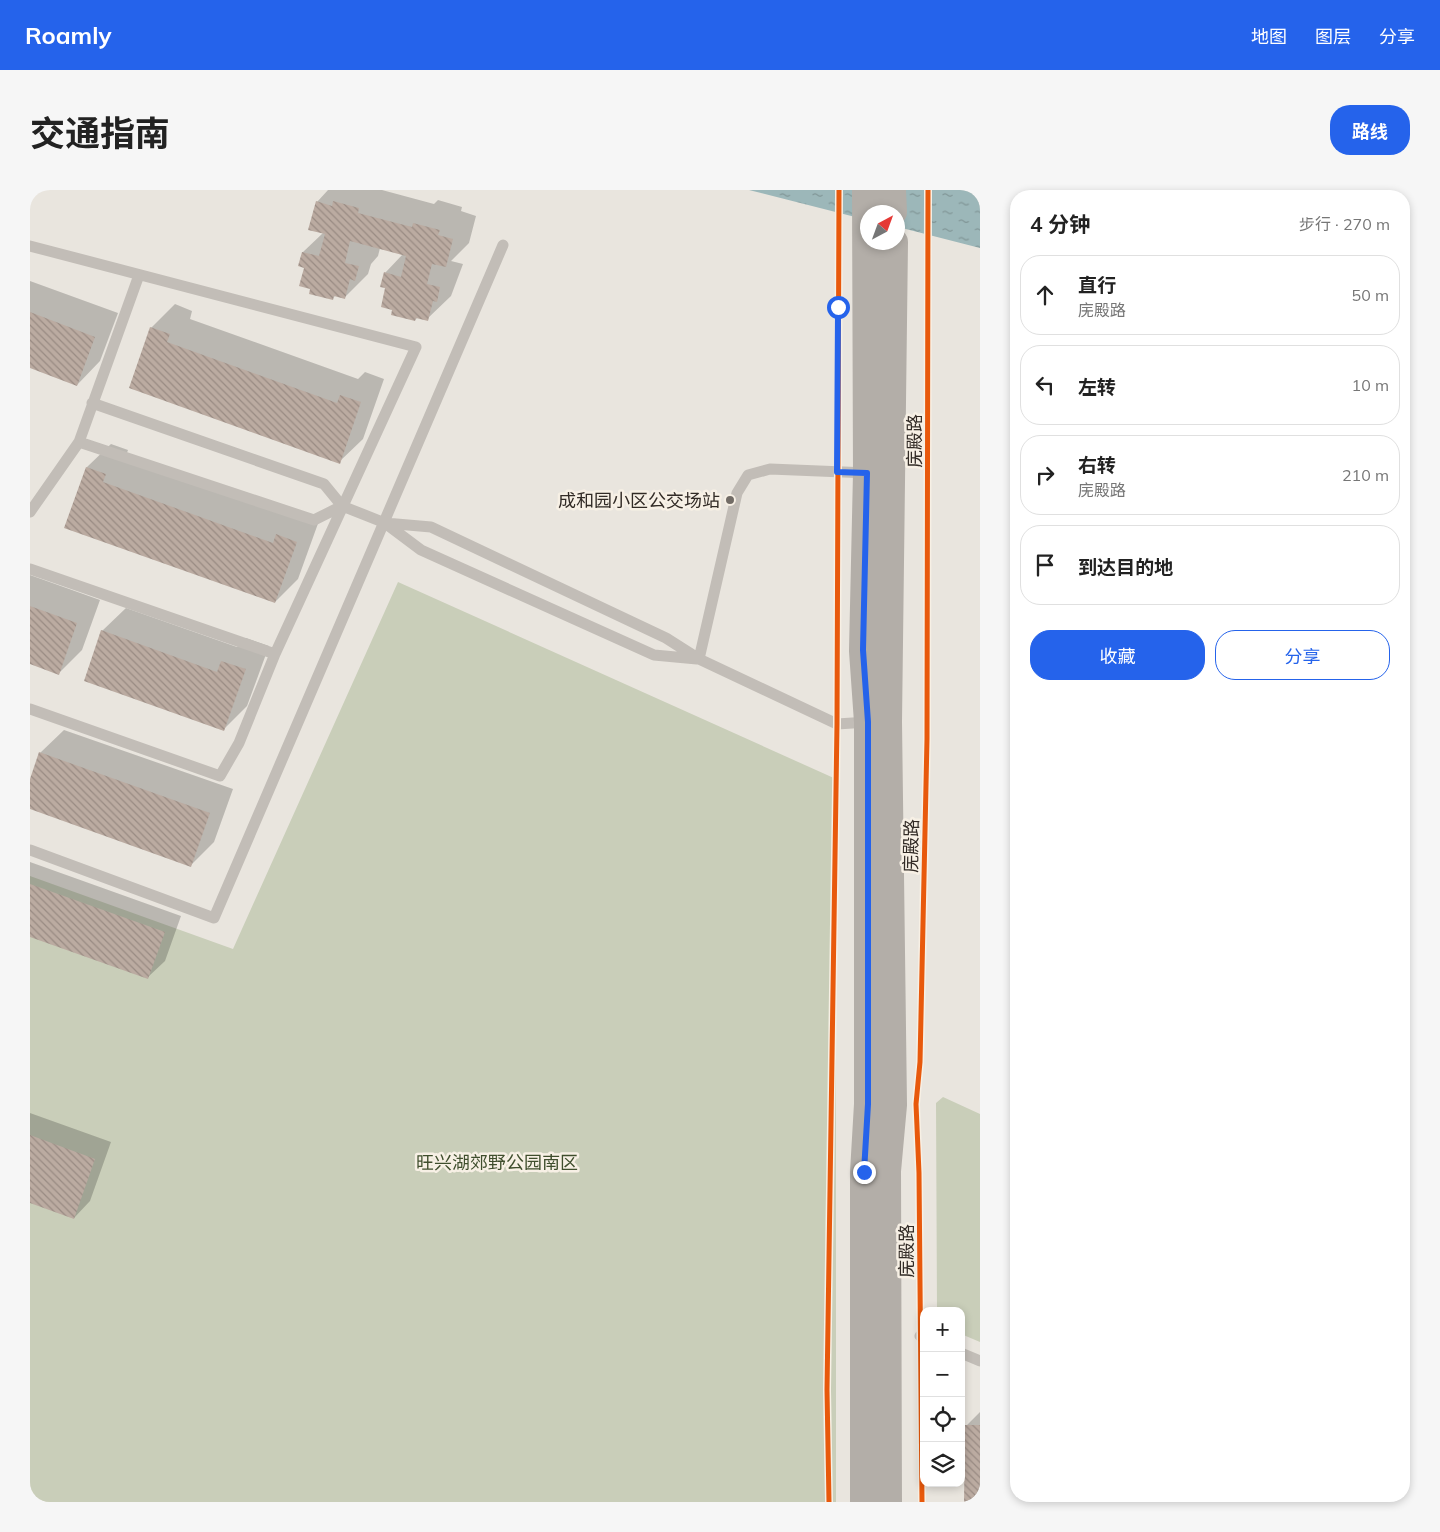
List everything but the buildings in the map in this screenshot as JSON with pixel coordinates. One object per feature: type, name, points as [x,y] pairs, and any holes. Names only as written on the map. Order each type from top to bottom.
[{"type":"main road","name":"庑殿路","points":[[866,190],[866,260],[879,473]]},
{"type":"main road","points":[[892,190],[893,205]]},
{"type":"main road","name":"庑殿路","points":[[888,1502],[888,1171],[892,1105],[878,722],[863,650],[879,473],[894,254]]},
{"type":"main road","name":"庑殿路","points":[[864,1502],[864,1172],[868,1104],[878,722]]},
{"type":"lane","points":[[30,850],[214,918],[503,245]]},
{"type":"lane","points":[[30,246],[416,347],[275,654],[239,743],[220,776],[30,709]]},
{"type":"lane","points":[[30,512],[79,442],[139,275]]},
{"type":"lane","points":[[92,403],[324,484],[342,506],[385,523],[421,550],[654,655],[699,659]]},
{"type":"lane","points":[[79,442],[314,520],[342,506]]},
{"type":"lane","points":[[699,659],[737,492],[748,475],[770,469],[879,473]]},
{"type":"lane","points":[[385,523],[431,528],[666,638],[699,659],[837,724],[878,722]]},
{"type":"lane","points":[[30,569],[275,654]]},
{"type":"lane","points":[[965,1355],[980,1361]]},
{"type":"green space","name":"旺兴湖郊野公园南区","points":[[398,582],[836,779],[836,1502],[30,1502],[30,876],[233,949]]},
{"type":"green space","points":[[943,1097],[980,1114],[980,1342],[965,1336],[965,1307],[937,1307],[936,1103]]},
{"type":"water","points":[[749,190],[980,190],[980,248],[905,229],[905,205],[860,205],[860,218]]},
{"type":"cycle path","points":[[829,1502],[827,1390],[837,724],[839,190]]},
{"type":"cycle path","points":[[922,1502],[919,1173],[916,1104],[920,1062],[927,739],[928,190]]},
{"type":"place","name":"成和园小区公交场站","points":[[730,500]]},
{"type":"route","points":[[838,307],[837,472],[867,473],[863,650],[868,722],[868,1104],[864,1172]]}]
